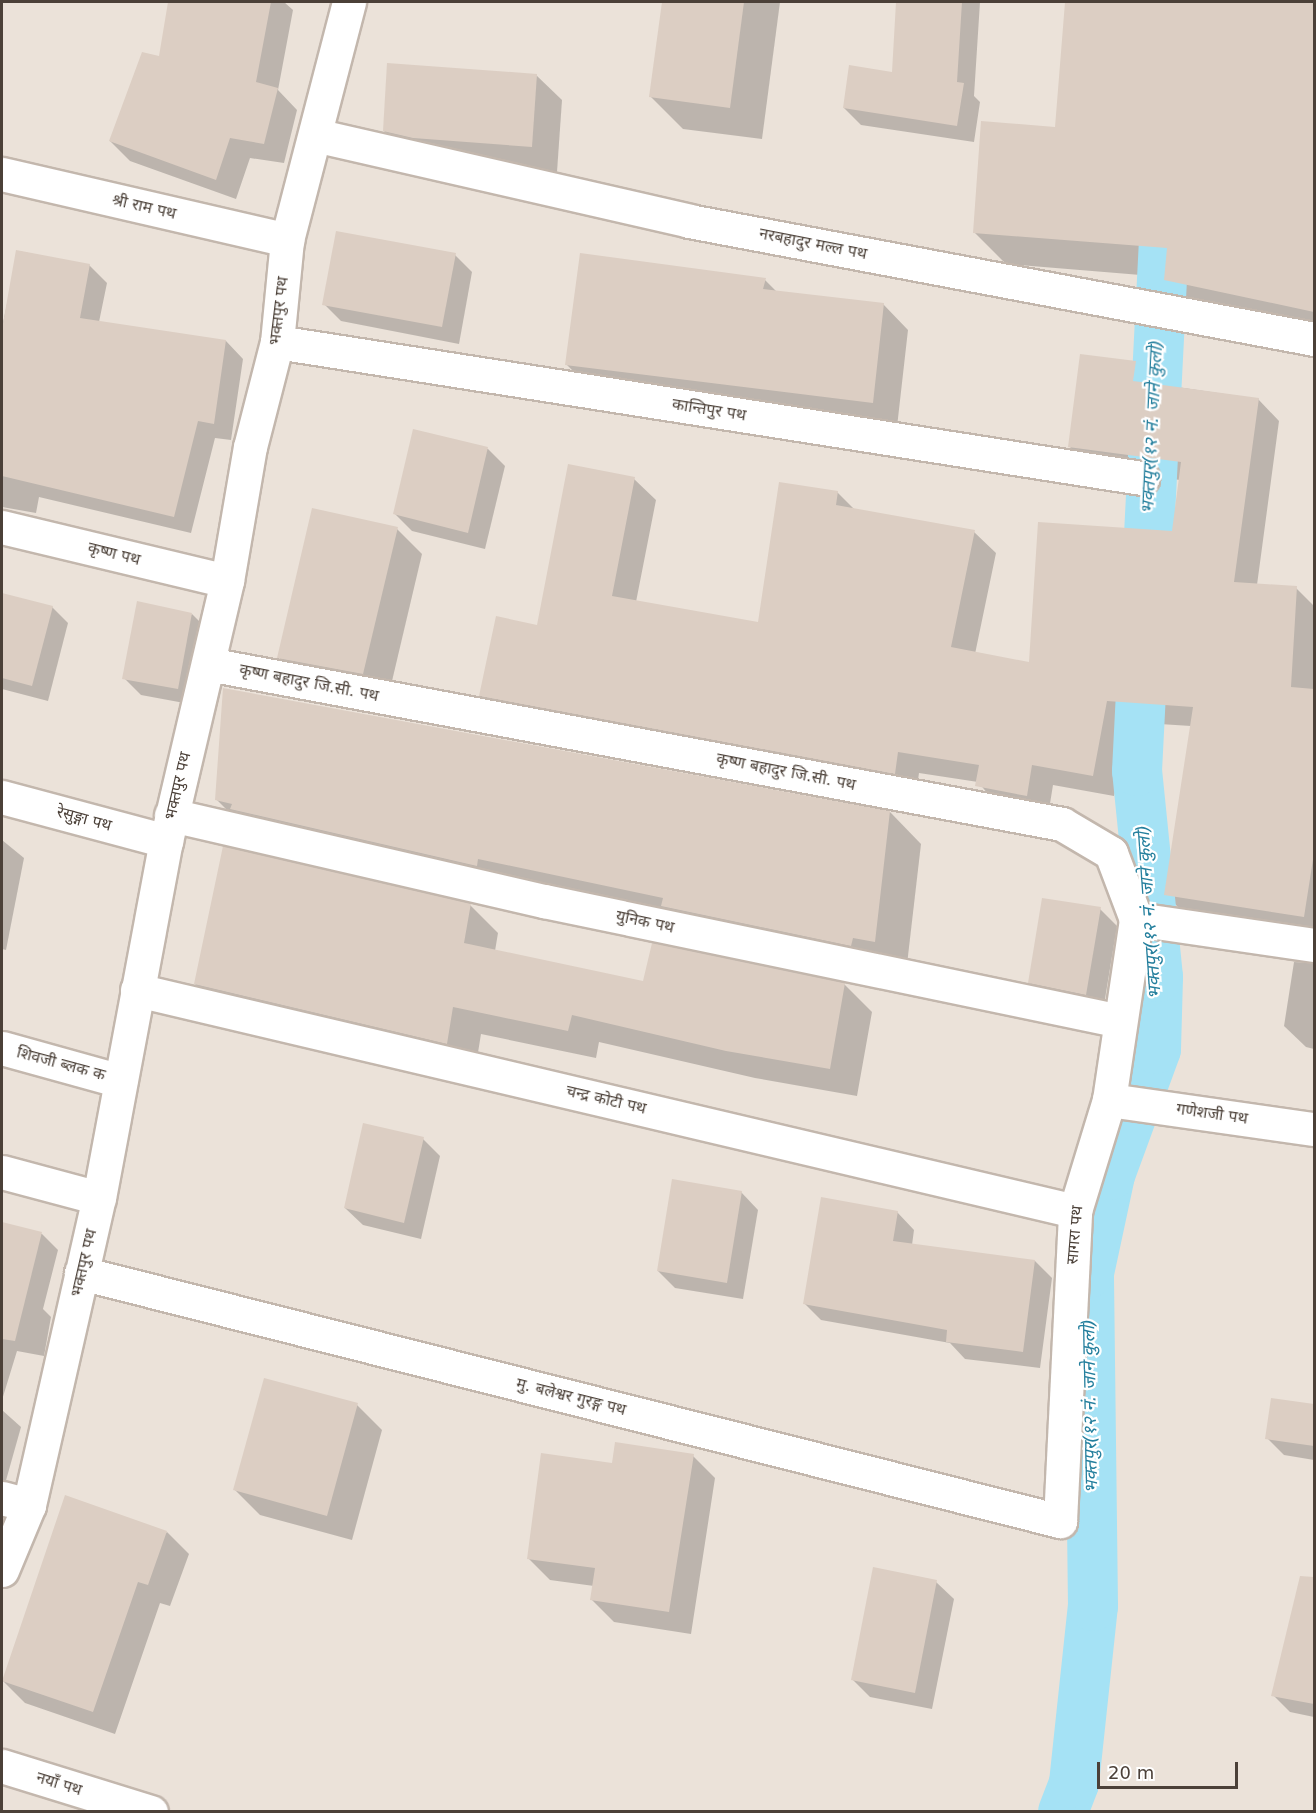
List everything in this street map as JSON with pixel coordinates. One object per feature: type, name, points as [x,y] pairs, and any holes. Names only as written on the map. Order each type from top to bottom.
[{"type":"street","name":"भक्तपुर पथ","points":[[2,1569],[15,1502],[81,1273],[99,1198],[169,828],[227,581],[250,447],[277,342],[287,240],[349,2]]},
{"type":"street","name":"नरबहादुर मल्ल पथ","points":[[315,135],[689,221],[1314,339]]},
{"type":"street","name":"श्री राम पथ","points":[[2,174],[287,240]]},
{"type":"street","name":"कान्तिपुर पथ","points":[[277,342],[1142,478]]},
{"type":"street","name":"कृष्ण पथ","points":[[2,527],[227,581]]},
{"type":"street","name":"कृष्ण बहादुर जि.सी. पथ","points":[[208,664],[1062,824],[1111,853],[1149,921]]},
{"type":"street","name":"रेसुङ्गा पथ","points":[[2,797],[169,828]]},
{"type":"street","name":"युनिक पथ","points":[[169,828],[543,901],[1120,1020]]},
{"type":"street","points":[[1149,921],[1314,945]]},
{"type":"street","name":"सागरा पथ","points":[[1060,1521],[1075,1211],[1114,1100],[1120,1020],[1149,921]]},
{"type":"street","name":"चन्द्र कोटी पथ","points":[[137,990],[1075,1211]]},
{"type":"street","name":"शिवजी ब्लक क","points":[[2,1048],[121,1081]]},
{"type":"street","name":"गणेशजी पथ","points":[[1114,1100],[1314,1129]]},
{"type":"street","points":[[2,1172],[99,1198]]},
{"type":"street","name":"मु. बलेश्वर गुरङ्ग पथ","points":[[81,1273],[1060,1521]]},
{"type":"street","name":"नयाँ पथ","points":[[2,1766],[151,1812]]},
{"type":"shaded area","points":[[2,2],[1314,2],[1314,1811],[2,1811]]},
{"type":"building","points":[[168,2],[271,2],[256,82],[278,88],[264,144],[230,138],[216,180],[109,141],[142,52],[159,56]]},
{"type":"building","points":[[662,2],[744,2],[730,108],[649,97]]},
{"type":"building","points":[[896,2],[962,2],[957,82],[964,83],[957,126],[843,108],[849,65],[892,72]]},
{"type":"building","points":[[1065,2],[1314,2],[1314,312],[1164,280],[1167,248],[973,233],[981,121],[1055,127]]},
{"type":"building","points":[[387,63],[537,74],[532,147],[413,138],[383,131]]},
{"type":"building","points":[[336,231],[456,253],[442,327],[322,305]]},
{"type":"building","points":[[16,250],[90,264],[80,318],[226,340],[214,424],[198,421],[174,517],[2,476],[2,329]]},
{"type":"building","points":[[580,253],[766,278],[763,289],[884,303],[873,403],[565,365]]},
{"type":"building","points":[[1080,354],[1136,361],[1133,381],[1259,398],[1234,582],[1297,586],[1291,687],[1314,689],[1314,853],[1304,917],[1164,895],[1193,707],[1107,701],[1093,776],[1032,765],[1027,796],[975,786],[979,765],[898,752],[895,774],[479,696],[496,616],[537,625],[568,464],[635,477],[612,596],[758,622],[779,482],[838,491],[836,505],[975,530],[951,647],[1029,662],[1038,522],[1172,531],[1181,462],[1068,447]]},
{"type":"building","points":[[413,429],[488,447],[468,533],[393,514]]},
{"type":"building","points":[[312,508],[398,527],[363,674],[277,658]]},
{"type":"building","points":[[2,593],[53,606],[32,686],[2,678]]},
{"type":"building","points":[[137,601],[192,613],[178,689],[122,679]]},
{"type":"building","points":[[223,688],[890,811],[875,942],[853,938],[851,946],[661,906],[663,898],[478,859],[477,866],[230,809],[232,804],[215,800]]},
{"type":"building","points":[[223,846],[471,903],[464,943],[643,981],[652,943],[845,983],[830,1069],[726,1051],[572,1015],[568,1031],[453,1007],[447,1044],[194,984]]},
{"type":"building","points":[[1042,898],[1101,907],[1086,995],[1028,983]]},
{"type":"building","points":[[363,1123],[424,1137],[404,1223],[344,1208]]},
{"type":"building","points":[[672,1179],[742,1191],[727,1283],[657,1271]]},
{"type":"building","points":[[821,1197],[898,1211],[893,1241],[1035,1260],[1023,1352],[946,1342],[947,1330],[803,1304]]},
{"type":"building","points":[[2,1222],[42,1232],[15,1341],[2,1339]]},
{"type":"building","points":[[264,1378],[358,1403],[327,1516],[233,1490]]},
{"type":"building","points":[[1271,1398],[1314,1404],[1314,1446],[1265,1439]]},
{"type":"building","points":[[615,1442],[694,1454],[669,1612],[590,1600],[595,1568],[527,1559],[541,1453],[612,1463]]},
{"type":"building","points":[[65,1495],[167,1531],[148,1585],[138,1582],[93,1712],[2,1681]]},
{"type":"building","points":[[873,1567],[937,1580],[915,1693],[851,1680]]},
{"type":"building","points":[[1300,1576],[1314,1577],[1314,1704],[1271,1696]]},
{"type":"waterway","name":"भक्तपुर(१२ नं. जाने कुलो)","points":[[1063,1812],[1074,1783],[1093,1606],[1089,1273],[1110,1175],[1156,1049],[1158,977],[1137,771],[1167,181]]}]
